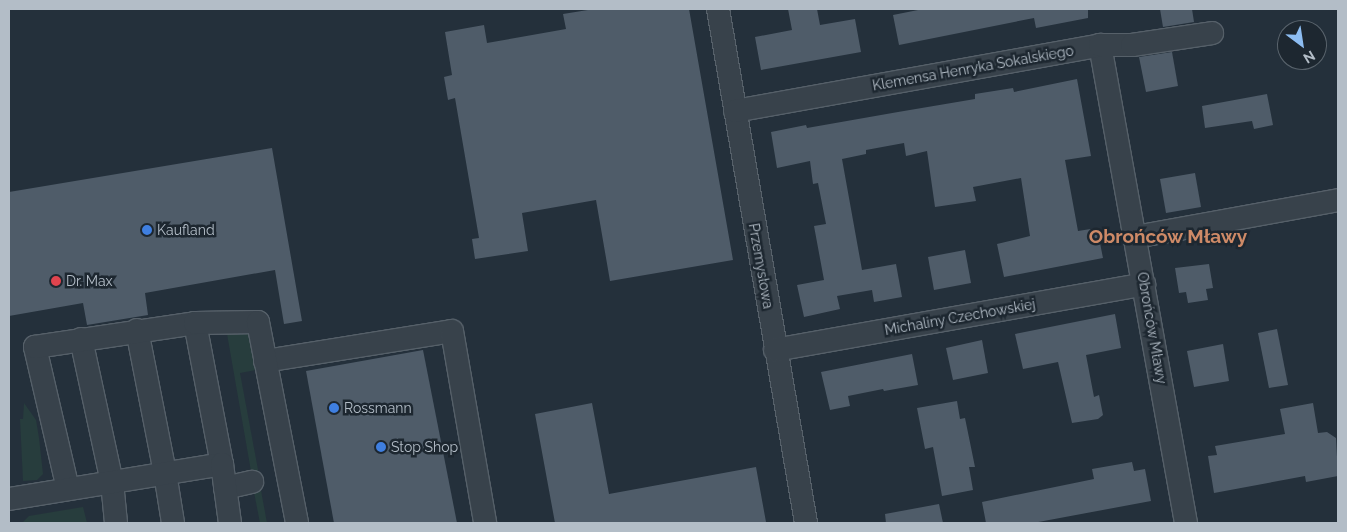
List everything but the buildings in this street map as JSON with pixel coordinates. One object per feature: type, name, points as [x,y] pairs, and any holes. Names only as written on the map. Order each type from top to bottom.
[{"type":"street","name":"Przemysłowa","points":[[718,9],[806,523]]},
{"type":"street","name":"Klemensa Henryka Sokalskiego","points":[[735,111],[1100,45],[1132,45],[1212,33]]},
{"type":"street","name":"Obrońców Mławy","points":[[1100,45],[1186,523]]},
{"type":"street","points":[[1135,237],[1338,200]]},
{"type":"street","name":"Michaliny Czechowskiej","points":[[775,350],[1144,284]]},
{"type":"street","points":[[68,489],[35,347],[81,338],[196,323],[258,322],[297,523]]},
{"type":"street","points":[[196,323],[222,464],[230,523]]},
{"type":"street","points":[[137,330],[173,523]]},
{"type":"street","points":[[265,361],[452,331],[485,523]]},
{"type":"street","points":[[81,338],[112,482],[116,523]]},
{"type":"street","points":[[9,499],[222,464]]},
{"type":"street","points":[[226,488],[252,482]]},
{"type":"green space","points":[[240,327],[249,335],[253,346],[256,370],[240,373],[259,475],[252,477],[226,328]]},
{"type":"green space","points":[[24,403],[36,420],[43,474],[37,480],[23,481],[20,419],[23,419]]},
{"type":"green space","points":[[260,485],[267,523],[260,523],[253,487]]},
{"type":"green space","points":[[83,507],[87,523],[22,523],[29,516]]},
{"type":"place","name":"Kaufland","points":[[147,230]]},
{"type":"place","name":"Dr. Max","points":[[56,281]]},
{"type":"place","name":"Rossmann","points":[[334,408]]},
{"type":"place","name":"Stop Shop","points":[[381,447]]},
{"type":"district","name":"Obrońców Mławy","points":[[1168,237]]}]
